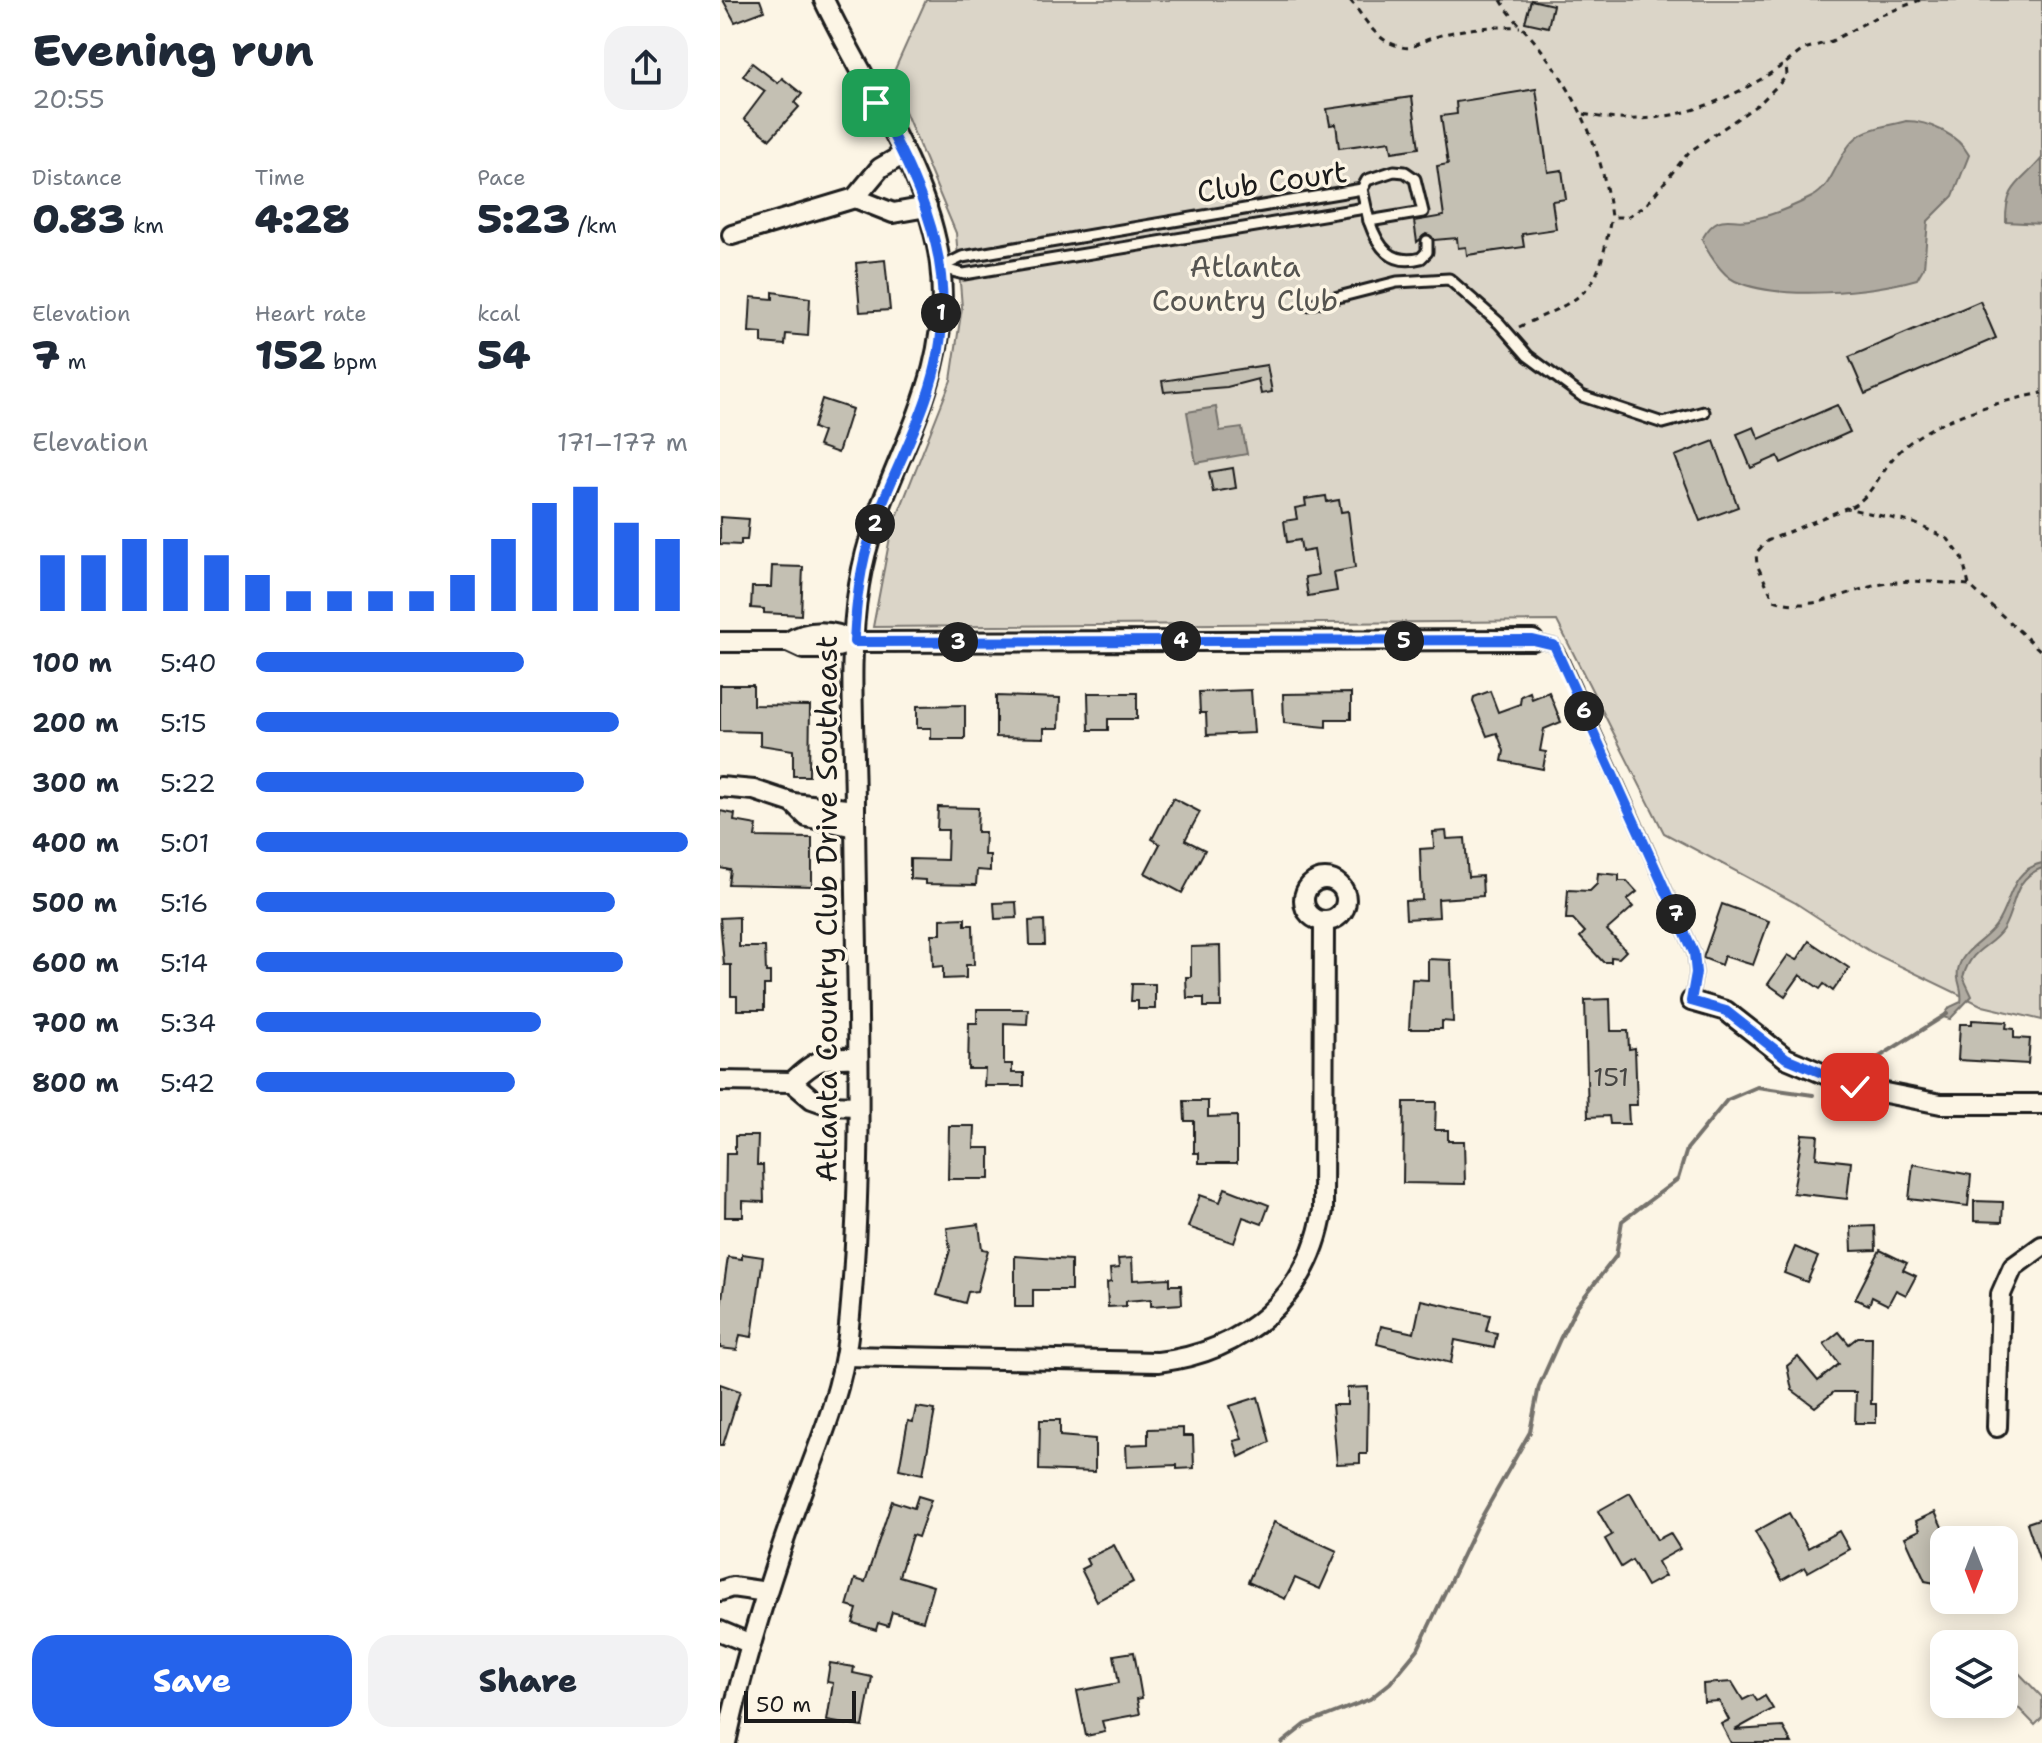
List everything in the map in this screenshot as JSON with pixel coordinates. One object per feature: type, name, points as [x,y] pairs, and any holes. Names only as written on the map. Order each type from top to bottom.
[{"type":"street","name":"Atlanta Country Club Drive Southeast","points":[[726,1743],[751,1644],[845,1356],[852,1264],[857,1106],[854,642],[859,584],[872,530],[927,396],[937,356],[942,292],[927,207],[904,154],[824,0]]},
{"type":"street","points":[[732,235],[855,198],[880,168],[904,154]]},
{"type":"street","points":[[855,198],[893,213],[927,207]]},
{"type":"street","points":[[720,642],[788,642],[803,649],[816,649],[844,647],[854,642],[1533,640]]},
{"type":"street","points":[[720,787],[754,790],[855,818]]},
{"type":"street","points":[[845,1356],[1158,1362],[1198,1354],[1230,1342],[1273,1313],[1306,1267],[1318,1237],[1323,1210],[1324,922]]},
{"type":"street","points":[[1691,1001],[1726,1011],[1786,1058],[1855,1087],[1941,1104],[2042,1104]]},
{"type":"street","points":[[792,1082],[811,1063],[827,1057],[856,1058]]},
{"type":"street","points":[[720,1081],[792,1082],[812,1099],[829,1105],[857,1106]]},
{"type":"street","points":[[1997,1427],[2001,1294],[2013,1267],[2042,1246]]},
{"type":"street","points":[[720,1591],[732,1587],[767,1592]]},
{"type":"street","points":[[720,1631],[751,1644]]},
{"type":"lane","points":[[1362,189],[1374,175],[1405,172],[1415,179],[1423,216],[1369,221]]},
{"type":"lane","name":"Club Court","points":[[1362,189],[1365,208],[964,274],[940,268],[962,257],[1362,189]]},
{"type":"lane","points":[[1365,208],[1380,248],[1397,259],[1421,258],[1427,252],[1427,241]]},
{"type":"lane","points":[[1307,305],[1397,282],[1449,279],[1464,288],[1528,356],[1582,396],[1663,423],[1704,412]]},
{"type":"lane","points":[[1533,640],[1554,645],[1560,655],[1694,953],[1696,973],[1691,1001]]},
{"type":"path","points":[[1350,0],[1385,41],[1403,48],[1412,47],[1426,38],[1470,29],[1520,27]]},
{"type":"path","points":[[1501,0],[1541,49],[1584,114],[1601,154],[1611,217],[1595,278],[1581,298],[1508,334]]},
{"type":"path","points":[[1584,114],[1618,119],[1680,115],[1756,84],[1804,49],[1832,41],[1874,18],[1920,0]]},
{"type":"path","points":[[1611,217],[1627,217],[1646,205],[1689,152],[1760,103],[1787,76],[1786,63]]},
{"type":"path","points":[[1969,585],[1930,580],[1886,583],[1799,605],[1774,600],[1757,565],[1756,553],[1767,541],[1867,499],[1897,453],[1922,433],[2006,401],[2042,393]]},
{"type":"path","points":[[1850,508],[1914,523],[1948,539],[1962,557],[1969,585],[2042,652]]},
{"type":"green space","name":"Atlanta Country Club","points":[[926,0],[2042,0],[2042,1020],[1983,1006],[1871,952],[1794,902],[1664,833],[1557,621],[873,627],[891,532],[951,380],[962,307],[956,233],[891,78]]},
{"type":"green space","points":[[2018,1672],[2042,1697],[2042,1718],[2035,1725],[2018,1707]]},
{"type":"shaded area","points":[[1906,121],[1942,130],[1958,141],[1969,155],[1953,196],[1928,221],[1924,267],[1917,279],[1851,291],[1800,293],[1754,287],[1735,281],[1716,263],[1702,239],[1714,224],[1761,217],[1812,197],[1826,184],[1852,141],[1865,132]]},
{"type":"shaded area","points":[[2042,158],[2042,224],[2006,222],[2008,199],[2016,185]]},
{"type":"shaded area","points":[[1216,407],[1220,431],[1242,428],[1247,454],[1196,463],[1187,412]]},
{"type":"shaded area","points":[[2042,863],[2042,868],[2032,873],[2020,886],[2003,929],[1967,967],[1963,977],[1972,996],[1950,1019],[1943,1017],[1950,1007],[1961,1002],[1958,976],[1962,960],[1996,925],[2017,880],[2031,867]]},
{"type":"building","points":[[723,0],[760,0],[764,11],[735,22]]},
{"type":"building","points":[[1531,0],[1553,5],[1548,27],[1525,22]]},
{"type":"building","points":[[752,63],[778,83],[782,78],[802,94],[795,103],[799,107],[770,139],[744,119],[765,91],[743,76]]},
{"type":"building","points":[[1536,89],[1548,172],[1562,170],[1566,199],[1552,201],[1556,229],[1522,234],[1524,247],[1467,255],[1466,247],[1458,248],[1457,238],[1434,240],[1426,234],[1417,242],[1414,221],[1444,216],[1437,166],[1448,164],[1441,116],[1457,114],[1456,102]]},
{"type":"building","points":[[1412,97],[1419,148],[1392,152],[1390,141],[1339,148],[1336,124],[1330,125],[1327,109]]},
{"type":"building","points":[[885,260],[890,310],[860,312],[856,263]]},
{"type":"building","points":[[773,292],[810,298],[808,336],[786,334],[785,345],[762,343],[762,333],[749,332],[751,297],[773,299]]},
{"type":"building","points":[[1980,301],[1996,338],[1865,394],[1849,357]]},
{"type":"building","points":[[1267,365],[1272,392],[1261,394],[1258,379],[1227,387],[1164,392],[1162,381]]},
{"type":"building","points":[[822,399],[852,409],[838,453],[818,446],[823,432],[813,428]]},
{"type":"building","points":[[1837,405],[1850,432],[1781,463],[1778,456],[1751,468],[1737,434],[1754,427],[1759,439]]},
{"type":"building","points":[[1714,441],[1738,507],[1700,521],[1675,456]]},
{"type":"building","points":[[1233,468],[1236,488],[1213,492],[1209,472]]},
{"type":"building","points":[[1326,496],[1327,502],[1339,500],[1341,512],[1348,511],[1355,568],[1334,572],[1337,591],[1308,596],[1305,577],[1318,575],[1314,550],[1302,552],[1300,540],[1287,542],[1284,521],[1297,519],[1295,508],[1306,506],[1305,499]]},
{"type":"building","points":[[720,517],[749,519],[747,540],[741,540],[741,545],[720,544]]},
{"type":"building","points":[[772,566],[803,567],[801,615],[764,613],[764,609],[751,608],[752,587],[771,587]]},
{"type":"building","points":[[720,685],[753,685],[753,705],[810,706],[809,776],[793,776],[793,750],[760,745],[760,732],[720,731]]},
{"type":"building","points":[[1251,690],[1254,733],[1207,735],[1206,713],[1200,713],[1199,692]]},
{"type":"building","points":[[1490,691],[1498,712],[1520,704],[1521,696],[1530,692],[1532,699],[1549,692],[1561,722],[1544,729],[1540,751],[1546,752],[1543,769],[1502,761],[1504,751],[1497,733],[1487,736],[1473,702],[1474,697]]},
{"type":"building","points":[[1088,693],[1137,693],[1137,719],[1108,719],[1108,730],[1089,730]]},
{"type":"building","points":[[1351,693],[1351,719],[1326,719],[1326,727],[1284,723],[1283,694]]},
{"type":"building","points":[[996,696],[1060,698],[1059,728],[1044,728],[1044,738],[996,737]]},
{"type":"building","points":[[965,705],[965,739],[931,739],[931,728],[917,728],[917,706]]},
{"type":"building","points":[[1173,798],[1200,812],[1185,840],[1205,850],[1182,893],[1145,873],[1160,844],[1152,839]]},
{"type":"building","points":[[938,807],[978,808],[977,832],[985,832],[984,855],[990,855],[990,871],[977,870],[976,885],[925,884],[925,880],[910,879],[910,859],[947,860],[948,830],[937,830]]},
{"type":"building","points":[[720,811],[735,814],[734,821],[757,825],[755,837],[812,838],[812,886],[728,884],[730,870],[720,868]]},
{"type":"building","points":[[1446,831],[1447,839],[1465,838],[1468,877],[1482,876],[1483,896],[1438,899],[1439,917],[1406,919],[1405,901],[1422,900],[1420,849],[1434,848],[1433,832]]},
{"type":"building","points":[[1598,873],[1619,875],[1619,881],[1627,881],[1637,892],[1627,900],[1633,907],[1607,930],[1626,951],[1619,958],[1611,957],[1611,962],[1603,962],[1580,937],[1585,932],[1573,919],[1566,919],[1568,890],[1590,891],[1597,884]]},
{"type":"building","points":[[1016,902],[1017,918],[995,919],[994,903]]},
{"type":"building","points":[[1722,904],[1769,921],[1753,965],[1724,956],[1721,965],[1703,958]]},
{"type":"building","points":[[739,917],[739,947],[765,947],[770,985],[764,985],[764,1010],[737,1010],[737,996],[731,996],[731,965],[724,965],[720,918]]},
{"type":"building","points":[[965,918],[965,925],[973,925],[974,965],[966,965],[966,978],[943,979],[943,966],[933,967],[932,934],[941,934],[941,919]]},
{"type":"building","points":[[1044,920],[1045,945],[1030,945],[1029,921]]},
{"type":"building","points":[[1809,941],[1849,968],[1833,991],[1824,984],[1820,989],[1800,975],[1785,996],[1768,984],[1788,955],[1797,960]]},
{"type":"building","points":[[1220,946],[1221,1007],[1204,1007],[1204,998],[1187,998],[1186,977],[1191,977],[1191,947]]},
{"type":"building","points":[[1428,959],[1451,960],[1453,1022],[1442,1021],[1442,1029],[1409,1029],[1412,979],[1428,980]]},
{"type":"building","points":[[1132,984],[1155,984],[1155,1009],[1138,1009],[1138,1001],[1131,1001]]},
{"type":"building","points":[[1610,999],[1611,1031],[1628,1031],[1629,1049],[1635,1048],[1637,1105],[1628,1105],[1629,1124],[1610,1124],[1609,1116],[1588,1117],[1585,1000]]},
{"type":"building","points":[[977,1009],[1028,1009],[1027,1024],[1004,1023],[1004,1064],[1012,1064],[1012,1073],[1024,1073],[1024,1086],[984,1086],[985,1069],[968,1069],[969,1023],[977,1023]]},
{"type":"building","points":[[1972,1020],[2007,1022],[2006,1028],[2014,1029],[2014,1038],[2030,1039],[2028,1064],[1958,1060],[1960,1024],[1972,1024]]},
{"type":"building","points":[[1184,1101],[1208,1101],[1208,1117],[1237,1116],[1237,1163],[1199,1163],[1199,1153],[1194,1153],[1194,1121],[1185,1121]]},
{"type":"building","points":[[1404,1102],[1436,1102],[1435,1130],[1448,1130],[1448,1141],[1464,1141],[1465,1184],[1403,1183]]},
{"type":"building","points":[[949,1126],[975,1126],[974,1148],[990,1148],[990,1179],[948,1179]]},
{"type":"building","points":[[1802,1134],[1818,1135],[1816,1158],[1851,1162],[1847,1199],[1793,1193]]},
{"type":"building","points":[[735,1136],[758,1136],[757,1165],[763,1165],[764,1202],[743,1201],[743,1217],[725,1217],[726,1154],[735,1154]]},
{"type":"building","points":[[1913,1164],[1971,1175],[1968,1206],[1909,1199]]},
{"type":"building","points":[[1225,1188],[1269,1205],[1262,1224],[1243,1217],[1234,1243],[1188,1227],[1200,1195],[1220,1202]]},
{"type":"building","points":[[1974,1201],[2003,1202],[2002,1222],[1974,1221]]},
{"type":"building","points":[[979,1224],[982,1249],[988,1250],[977,1291],[968,1292],[965,1303],[937,1295],[950,1250],[947,1228]]},
{"type":"building","points":[[1875,1226],[1876,1250],[1852,1251],[1851,1227]]},
{"type":"building","points":[[1795,1247],[1818,1257],[1807,1282],[1784,1273]]},
{"type":"building","points":[[1880,1250],[1907,1263],[1903,1270],[1916,1276],[1906,1295],[1896,1290],[1888,1305],[1872,1297],[1869,1305],[1855,1299]]},
{"type":"building","points":[[742,1254],[763,1257],[752,1337],[740,1335],[737,1350],[720,1348],[720,1312],[728,1257],[742,1259]]},
{"type":"building","points":[[1015,1256],[1071,1260],[1071,1290],[1033,1290],[1033,1307],[1015,1307]]},
{"type":"building","points":[[1132,1258],[1133,1280],[1170,1278],[1170,1285],[1181,1285],[1182,1304],[1151,1306],[1151,1299],[1126,1301],[1126,1306],[1108,1307],[1110,1269],[1119,1268],[1118,1259]]},
{"type":"building","points":[[1421,1300],[1490,1315],[1486,1331],[1497,1333],[1494,1348],[1455,1340],[1451,1363],[1377,1344],[1381,1326],[1414,1333]]},
{"type":"building","points":[[1839,1332],[1849,1344],[1858,1337],[1872,1337],[1871,1404],[1876,1404],[1876,1423],[1855,1423],[1856,1392],[1834,1392],[1815,1407],[1792,1390],[1787,1366],[1798,1357],[1818,1381],[1839,1364],[1824,1344]]},
{"type":"building","points":[[720,1384],[740,1391],[723,1445],[720,1445]]},
{"type":"building","points":[[1368,1387],[1367,1454],[1360,1454],[1360,1463],[1337,1464],[1332,1405],[1347,1405],[1347,1388]]},
{"type":"building","points":[[1258,1397],[1270,1442],[1239,1457],[1234,1441],[1242,1439],[1230,1406]]},
{"type":"building","points":[[916,1407],[935,1410],[923,1474],[899,1469],[908,1421],[913,1422]]},
{"type":"building","points":[[1040,1420],[1060,1420],[1060,1436],[1095,1439],[1095,1472],[1039,1470]]},
{"type":"building","points":[[1183,1428],[1183,1436],[1193,1436],[1194,1468],[1177,1469],[1177,1465],[1127,1467],[1126,1445],[1148,1444],[1148,1429]]},
{"type":"building","points":[[1630,1493],[1657,1540],[1670,1533],[1680,1549],[1657,1562],[1665,1576],[1647,1586],[1632,1560],[1621,1567],[1605,1539],[1612,1535],[1598,1511]]},
{"type":"building","points":[[918,1496],[931,1500],[918,1537],[912,1535],[899,1576],[933,1586],[923,1621],[892,1612],[888,1626],[878,1623],[876,1630],[853,1623],[857,1609],[847,1606],[855,1579],[865,1582],[892,1501],[914,1508]]},
{"type":"building","points":[[1935,1512],[1942,1526],[1930,1526],[1930,1582],[1925,1581],[1905,1537],[1920,1530],[1916,1521]]},
{"type":"building","points":[[1789,1513],[1808,1548],[1839,1531],[1849,1549],[1808,1572],[1805,1567],[1782,1580],[1755,1532]]},
{"type":"building","points":[[2042,1518],[2042,1560],[2040,1561],[2027,1523]]},
{"type":"building","points":[[1274,1522],[1337,1551],[1320,1589],[1295,1578],[1285,1599],[1248,1582]]},
{"type":"building","points":[[1114,1545],[1133,1582],[1097,1601],[1081,1569],[1089,1565],[1086,1559]]},
{"type":"building","points":[[1134,1652],[1142,1698],[1137,1699],[1140,1714],[1102,1721],[1105,1732],[1086,1736],[1077,1691],[1119,1683],[1114,1655]]},
{"type":"building","points":[[830,1663],[854,1667],[853,1673],[872,1677],[863,1727],[827,1721],[833,1683],[827,1682]]},
{"type":"building","points":[[1732,1682],[1743,1700],[1753,1695],[1757,1701],[1765,1696],[1773,1709],[1735,1730],[1783,1727],[1792,1743],[1731,1743],[1721,1724],[1729,1720],[1719,1701],[1704,1702],[1703,1684]]},
{"type":"waterway","points":[[1865,1066],[1947,1014]]},
{"type":"waterway","points":[[1282,1743],[1306,1724],[1370,1699],[1390,1683],[1418,1649],[1476,1527],[1530,1432],[1539,1386],[1560,1339],[1577,1306],[1616,1256],[1622,1221],[1678,1179],[1687,1149],[1727,1100],[1757,1087],[1813,1095]]},
{"type":"route","points":[[876,103],[917,181],[932,220],[942,292],[937,356],[927,396],[872,530],[859,584],[854,642],[1533,640],[1554,645],[1694,953],[1696,973],[1691,1001],[1726,1011],[1786,1058],[1855,1087]]}]
